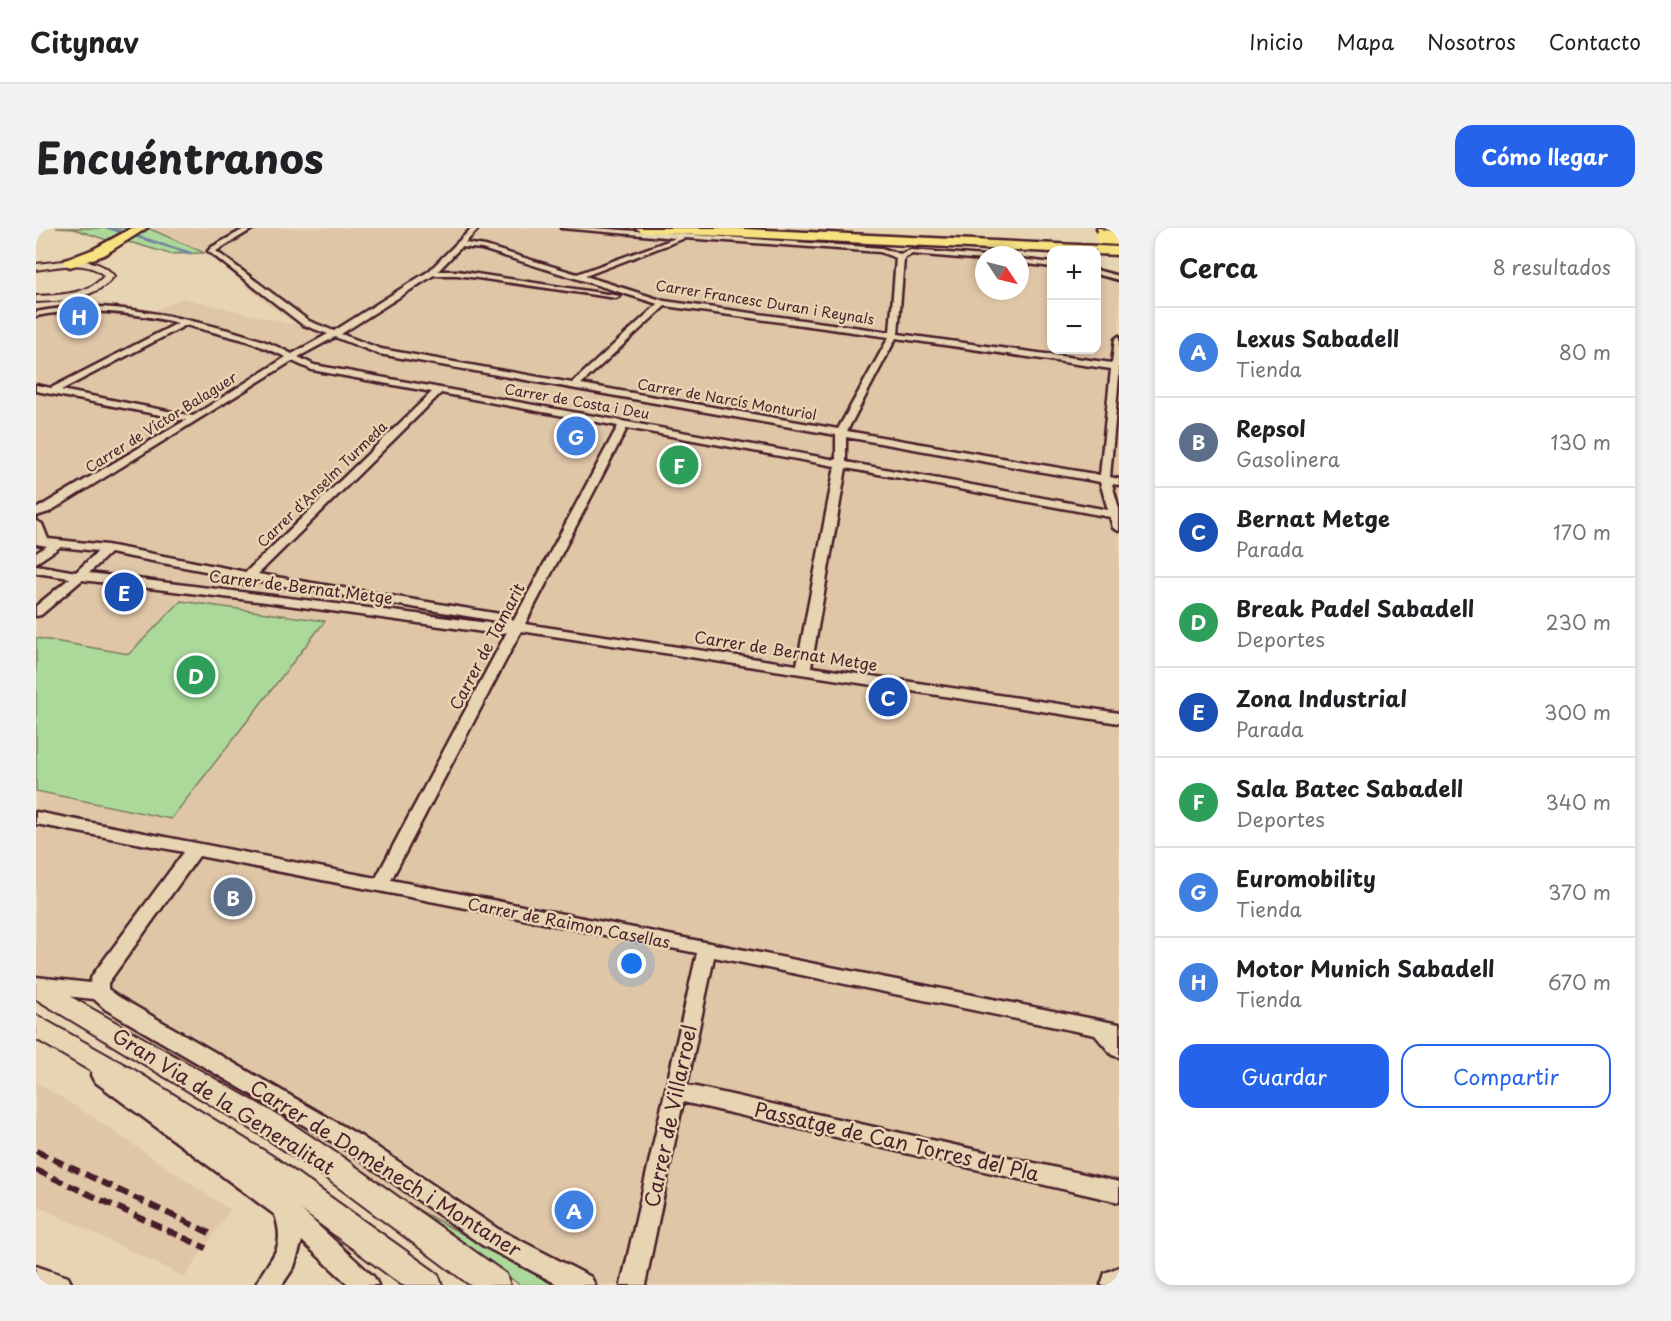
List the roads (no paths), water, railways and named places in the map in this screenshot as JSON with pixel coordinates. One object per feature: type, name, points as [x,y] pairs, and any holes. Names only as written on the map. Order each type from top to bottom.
[{"type":"highway","points":[[100,267],[101,255],[143,228]]},
{"type":"highway","points":[[642,228],[1119,251]]},
{"type":"highway","points":[[740,228],[1096,235],[1119,245]]},
{"type":"highway","points":[[870,228],[1119,237]]},
{"type":"highway","points":[[930,243],[1047,255]]},
{"type":"highway","points":[[70,263],[116,244]]},
{"type":"highway","points":[[1101,265],[1119,269]]},
{"type":"street","name":"Carrer de Narcís Monturiol","points":[[251,228],[213,248],[212,251],[306,323],[333,335],[402,357],[1119,482]]},
{"type":"street","name":"Carrer de Víctor Balaguer","points":[[38,542],[36,524],[41,512],[432,273],[476,228]]},
{"type":"street","points":[[564,228],[881,250],[900,257],[910,252],[975,257]]},
{"type":"street","points":[[578,276],[688,236]]},
{"type":"street","name":"Carrer Francesc Duran i Reynals","points":[[459,245],[483,247],[663,303],[1117,366]]},
{"type":"street","points":[[803,672],[841,464],[841,434],[894,335],[900,257]]},
{"type":"street","points":[[1029,262],[1047,264]]},
{"type":"street","points":[[36,267],[70,263],[100,267],[109,276],[101,284],[75,294],[37,295]]},
{"type":"street","points":[[432,273],[457,273],[663,303]]},
{"type":"street","points":[[1101,274],[1119,278]]},
{"type":"street","points":[[573,387],[663,303]]},
{"type":"street","name":"Carrer de Costa i Deu","points":[[36,314],[76,307],[123,309],[186,322],[266,344],[312,367],[1117,513]]},
{"type":"street","points":[[52,391],[186,322]]},
{"type":"street","points":[[1119,339],[1105,479],[1117,513],[1119,528]]},
{"type":"street","points":[[36,388],[195,419]]},
{"type":"street","name":"Carrer d'Anselm Turmeda","points":[[249,576],[438,391]]},
{"type":"street","name":"Carrer de Tamarit","points":[[380,886],[624,424]]},
{"type":"street","name":"Carrer de Bernat Metge","points":[[38,542],[106,549],[249,576],[500,618],[518,627]]},
{"type":"street","points":[[36,558],[57,544]]},
{"type":"street","points":[[36,611],[79,576],[106,549]]},
{"type":"street","name":"Carrer de Bernat Metge","points":[[36,569],[498,630],[518,627],[803,672],[1119,718]]},
{"type":"street","points":[[249,576],[248,585],[252,592],[266,598]]},
{"type":"street","name":"Carrer de Raimon Casellas","points":[[36,818],[707,948],[1110,1030],[1119,1049]]},
{"type":"street","points":[[98,992],[99,981],[195,849]]},
{"type":"street","name":"Carrer de Villarroel","points":[[633,1285],[707,948]]},
{"type":"street","name":"Carrer de Domènech i Montaner","points":[[36,986],[98,992],[112,1003],[356,1144],[490,1237],[584,1285]]},
{"type":"street","name":"Gran Via de la Generalitat","points":[[36,986],[273,1127],[341,1173],[495,1285]]},
{"type":"street","points":[[43,1030],[284,1208],[366,1285]]},
{"type":"street","name":"Gran Via de la Generalitat","points":[[43,1030],[125,1078],[264,1166],[427,1285]]},
{"type":"street","name":"Passatge de Can Torres del Pla","points":[[676,1090],[1119,1192]]},
{"type":"street","points":[[268,1285],[283,1266],[290,1250],[292,1229],[284,1208]]},
{"type":"street","points":[[36,1278],[60,1285]]},
{"type":"waterway","points":[[109,228],[190,253]]},
{"type":"railway","points":[[36,1151],[214,1235]]},
{"type":"railway","points":[[36,1170],[206,1248]]},
{"type":"place","name":"Motor Munich Sabadell","points":[[79,316]]},
{"type":"place","name":"Euromobility","points":[[576,436]]},
{"type":"place","name":"Sala Batec Sabadell","points":[[679,465]]},
{"type":"place","name":"Zona Industrial","points":[[124,592]]},
{"type":"place","name":"Break Padel Sabadell","points":[[196,675]]},
{"type":"place","name":"Bernat Metge","points":[[888,697]]},
{"type":"place","name":"Repsol","points":[[233,897]]},
{"type":"place","name":"Lexus Sabadell","points":[[574,1210]]}]
